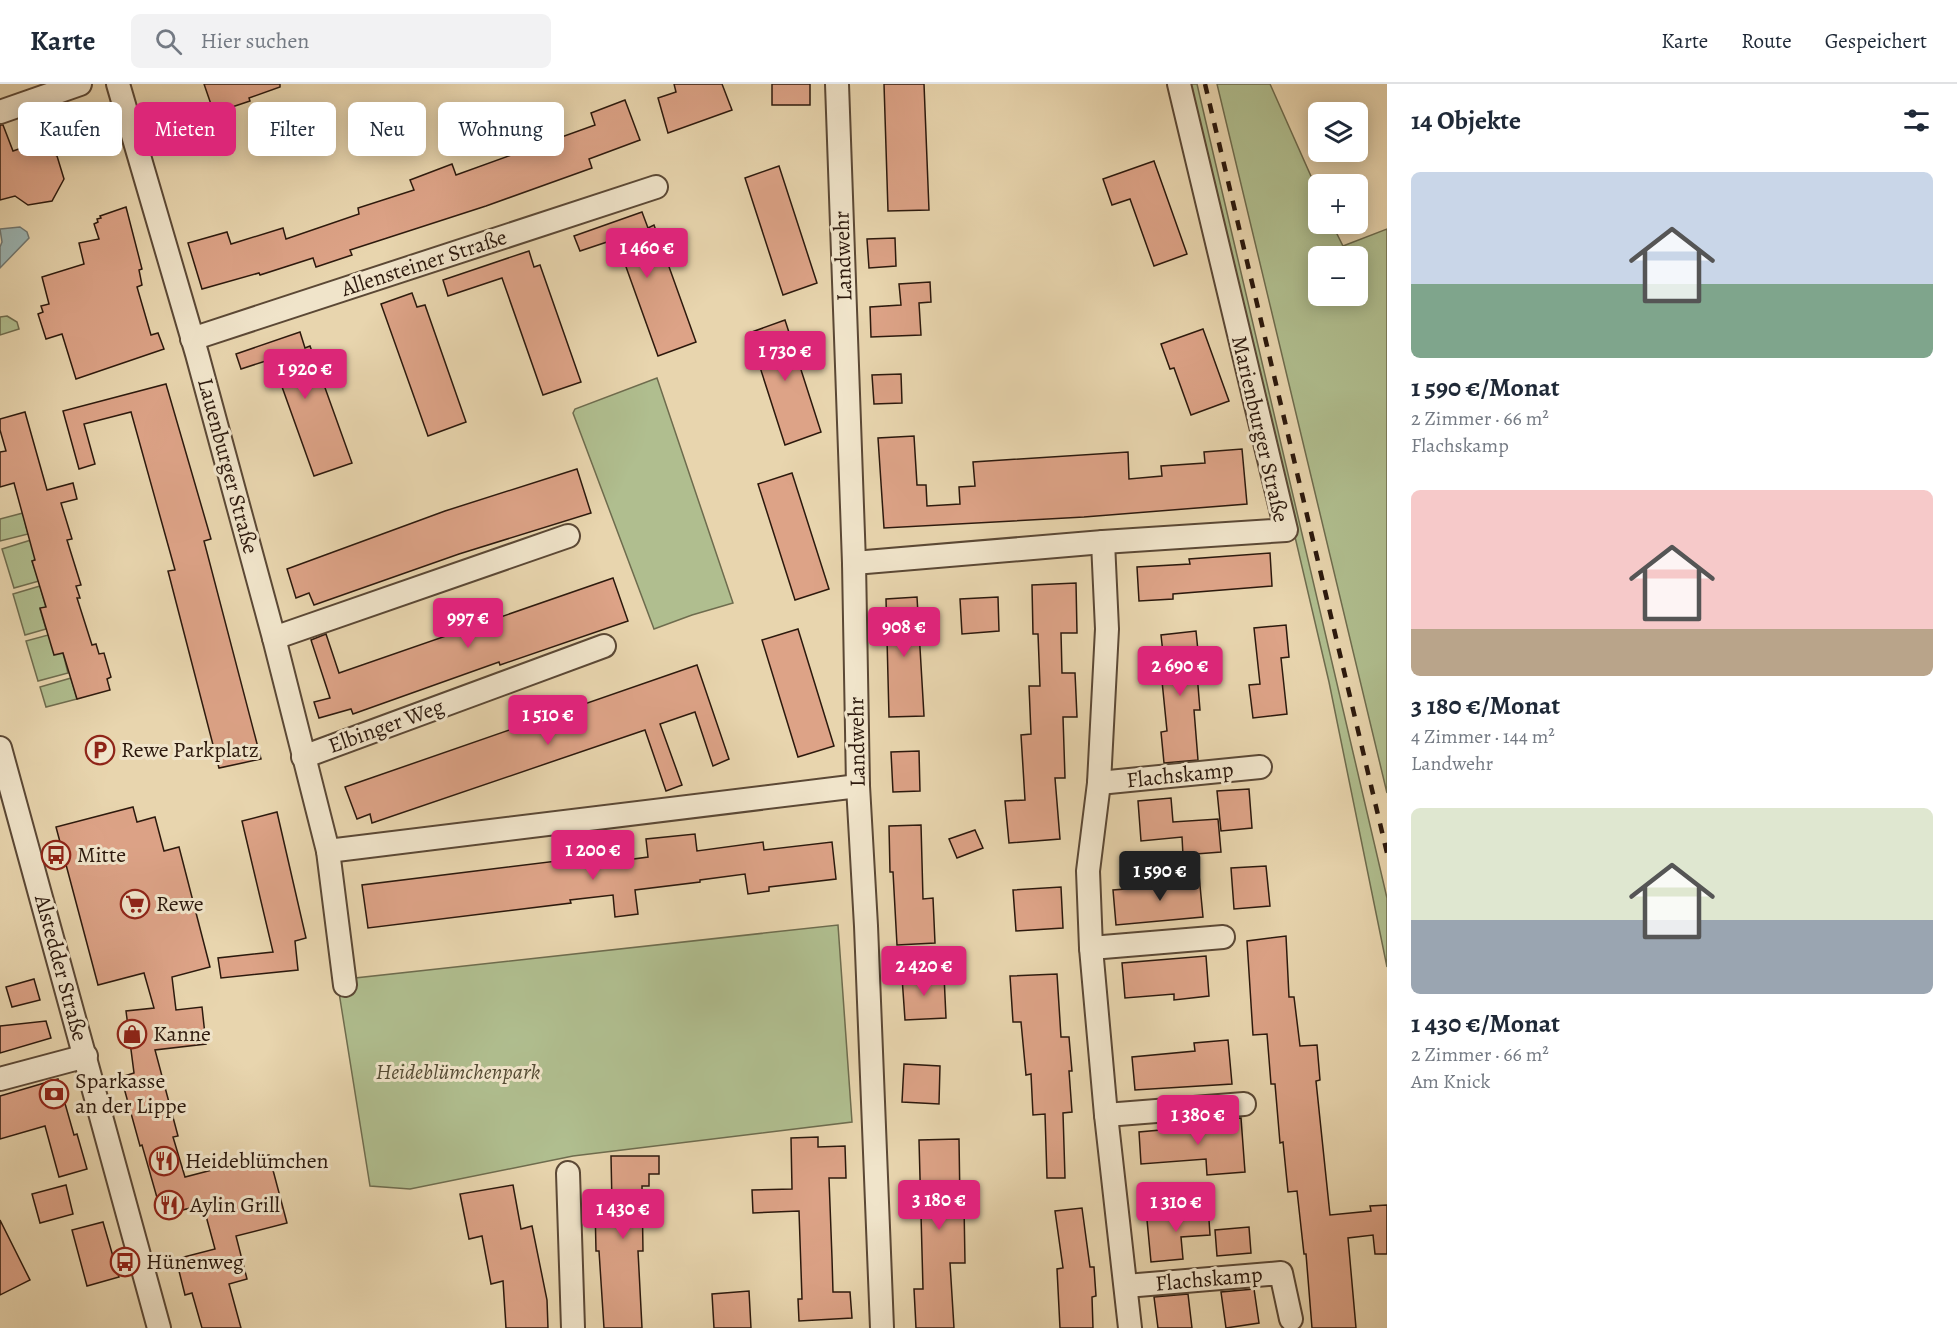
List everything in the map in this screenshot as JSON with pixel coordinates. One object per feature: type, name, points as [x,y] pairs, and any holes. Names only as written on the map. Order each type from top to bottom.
[{"type":"street","points":[[0,112],[80,84]]},
{"type":"street","name":"Lauenburger Straße","points":[[118,84],[192,339],[274,638],[328,851],[345,985]]},
{"type":"street","name":"Landwehr","points":[[837,84],[854,563],[858,786],[882,1328]]},
{"type":"street","name":"Marienburger Straße","points":[[854,563],[1103,542],[1286,530],[1179,84]]},
{"type":"street","name":"Allensteiner Straße","points":[[192,339],[656,187]]},
{"type":"street","points":[[274,638],[568,536]]},
{"type":"street","name":"Flachskamp","points":[[1103,542],[1107,629],[1099,783],[1088,872],[1091,948],[1106,1114],[1130,1328]]},
{"type":"street","name":"Elbinger Weg","points":[[303,757],[604,646]]},
{"type":"street","name":"Alstedder Straße","points":[[0,748],[159,1328]]},
{"type":"street","name":"Flachskamp","points":[[1099,783],[1260,767]]},
{"type":"street","points":[[328,851],[858,786]]},
{"type":"street","points":[[1091,948],[1223,937]]},
{"type":"street","points":[[0,1079],[86,1056]]},
{"type":"street","points":[[1106,1114],[1244,1104]]},
{"type":"street","points":[[568,1173],[573,1328]]},
{"type":"street","name":"Flachskamp","points":[[1126,1287],[1281,1273],[1290,1320]]},
{"type":"green space","points":[[1189,84],[1197,84],[1387,898],[1387,967],[1329,682]]},
{"type":"green space","points":[[1217,84],[1270,84],[1310,174],[1308,174],[1308,234],[1337,234],[1343,246],[1387,229],[1387,793]]},
{"type":"green space","points":[[7,316],[17,322],[19,329],[0,335],[0,317]]},
{"type":"green space","points":[[657,378],[733,603],[654,629],[573,413],[575,409]]},
{"type":"green space","points":[[23,513],[28,534],[0,541],[0,519]]},
{"type":"green space","points":[[31,540],[37,559],[32,561],[39,581],[14,588],[2,549]]},
{"type":"green space","points":[[40,586],[46,607],[40,609],[46,629],[25,635],[13,594]]},
{"type":"green space","points":[[48,635],[63,653],[68,673],[38,681],[26,641]]},
{"type":"green space","points":[[71,678],[77,699],[46,707],[40,687]]},
{"type":"green space","name":"Heideblümchenpark","points":[[838,925],[852,1122],[573,1156],[410,1189],[370,1186],[337,980]]},
{"type":"water","points":[[20,227],[27,232],[29,238],[0,268],[2,242],[0,229]]},
{"type":"building","points":[[204,84],[280,84],[280,87],[249,98],[250,101],[236,106],[236,102],[210,102]]},
{"type":"building","points":[[674,84],[722,84],[732,110],[668,133],[658,98],[676,92]]},
{"type":"building","points":[[772,84],[810,84],[810,105],[772,105]]},
{"type":"building","points":[[884,84],[924,84],[929,210],[888,211]]},
{"type":"building","points":[[625,100],[640,140],[589,159],[592,168],[486,206],[350,250],[352,255],[316,267],[313,258],[260,275],[259,273],[202,289],[188,243],[227,232],[231,244],[283,228],[286,239],[359,214],[358,208],[414,190],[410,180],[452,164],[456,175],[509,156],[564,156],[564,136],[595,125],[591,113]]},
{"type":"building","points":[[0,125],[3,125],[13,151],[18,149],[18,156],[57,156],[64,179],[52,201],[28,205],[15,196],[0,200]]},
{"type":"building","points":[[1154,161],[1187,254],[1154,266],[1130,199],[1112,205],[1103,179]]},
{"type":"building","points":[[779,166],[817,283],[783,295],[745,178]]},
{"type":"building","points":[[126,207],[142,269],[139,270],[142,285],[137,287],[151,335],[158,333],[164,349],[76,379],[62,334],[46,339],[38,314],[43,312],[41,306],[49,304],[42,277],[84,264],[79,243],[99,239],[94,224],[98,222],[97,219]]},
{"type":"building","points":[[642,212],[648,228],[654,225],[696,342],[658,356],[616,239],[580,251],[574,236]]},
{"type":"building","points":[[895,238],[896,266],[869,268],[867,239]]},
{"type":"building","points":[[529,251],[534,267],[540,265],[581,382],[543,395],[502,278],[448,296],[443,280]]},
{"type":"building","points":[[930,282],[931,302],[919,303],[921,335],[871,337],[870,307],[901,305],[899,284]]},
{"type":"building","points":[[412,293],[417,307],[425,305],[466,422],[428,436],[381,304]]},
{"type":"building","points":[[785,320],[821,432],[785,445],[749,333]]},
{"type":"building","points":[[1203,329],[1229,401],[1191,415],[1174,368],[1170,369],[1161,344]]},
{"type":"building","points":[[300,332],[305,348],[310,346],[352,463],[314,476],[272,359],[241,369],[236,354]]},
{"type":"building","points":[[901,374],[902,403],[874,404],[872,375]]},
{"type":"building","points":[[166,384],[211,539],[204,541],[261,759],[219,768],[168,571],[175,570],[131,412],[84,424],[95,464],[79,469],[63,411]]},
{"type":"building","points":[[25,412],[47,490],[73,483],[77,499],[61,503],[72,539],[67,540],[81,585],[76,586],[80,598],[77,598],[92,645],[96,644],[99,654],[104,653],[111,677],[107,679],[110,690],[77,699],[63,653],[54,655],[40,608],[46,607],[32,561],[35,560],[14,483],[0,487],[0,452],[6,451],[0,430],[0,419]]},
{"type":"building","points":[[914,436],[917,485],[926,485],[927,506],[960,504],[959,487],[975,486],[973,462],[1128,452],[1129,479],[1162,476],[1161,466],[1205,463],[1204,452],[1242,449],[1247,504],[1084,517],[884,528],[878,438]]},
{"type":"building","points":[[577,469],[591,513],[459,554],[314,605],[309,593],[296,598],[287,569],[445,511]]},
{"type":"building","points":[[792,473],[829,589],[795,600],[758,484]]},
{"type":"building","points":[[1270,553],[1272,586],[1173,594],[1173,599],[1139,601],[1137,567],[1190,564],[1189,559]]},
{"type":"building","points":[[613,578],[628,621],[500,665],[499,662],[353,714],[351,709],[319,718],[314,702],[330,698],[311,640],[326,634],[339,673]]},
{"type":"building","points":[[1076,583],[1077,633],[1061,633],[1062,673],[1075,673],[1077,717],[1063,717],[1065,778],[1055,778],[1060,839],[1009,843],[1005,801],[1025,800],[1021,735],[1031,734],[1029,686],[1040,686],[1038,634],[1033,634],[1032,585]]},
{"type":"building","points":[[917,597],[924,716],[889,717],[886,599]]},
{"type":"building","points":[[998,597],[999,631],[962,634],[960,599]]},
{"type":"building","points":[[1286,625],[1289,657],[1281,658],[1287,714],[1253,718],[1249,685],[1260,684],[1254,628]]},
{"type":"building","points":[[798,629],[834,746],[798,757],[762,640]]},
{"type":"building","points":[[1196,631],[1200,710],[1194,710],[1198,760],[1164,763],[1161,732],[1167,731],[1162,681],[1166,681],[1161,635]]},
{"type":"building","points":[[697,665],[729,759],[713,766],[695,712],[660,724],[682,785],[666,791],[645,730],[372,823],[370,814],[357,819],[345,787]]},
{"type":"building","points":[[919,751],[920,791],[893,792],[891,752]]},
{"type":"building","points":[[1249,789],[1252,828],[1221,831],[1217,791]]},
{"type":"building","points":[[1171,798],[1173,822],[1218,819],[1221,852],[1183,855],[1182,837],[1141,841],[1138,801]]},
{"type":"building","points":[[133,807],[137,822],[155,817],[164,851],[179,847],[210,967],[172,977],[176,1010],[202,1007],[206,1044],[155,1050],[178,1136],[173,1137],[185,1177],[269,1155],[287,1223],[236,1236],[247,1279],[229,1284],[241,1328],[202,1328],[192,1293],[185,1295],[176,1259],[215,1249],[203,1205],[162,1215],[121,1077],[134,1073],[126,1011],[154,1008],[144,973],[98,985],[56,827]]},
{"type":"building","points":[[277,812],[306,938],[295,941],[298,970],[221,978],[218,958],[273,952],[242,821]]},
{"type":"building","points":[[921,825],[923,899],[933,898],[935,943],[897,945],[893,872],[890,872],[889,826]]},
{"type":"building","points":[[975,830],[983,848],[957,858],[949,839]]},
{"type":"building","points":[[695,834],[697,851],[763,842],[764,850],[832,842],[836,879],[769,887],[769,891],[748,894],[745,874],[635,890],[638,914],[615,917],[613,895],[570,900],[571,903],[368,928],[362,885],[565,860],[566,868],[648,857],[646,839]]},
{"type":"building","points":[[1266,866],[1270,906],[1234,909],[1231,868]]},
{"type":"building","points":[[1199,875],[1203,917],[1116,925],[1113,890],[1163,886],[1162,878]]},
{"type":"building","points":[[1061,887],[1063,928],[1016,931],[1013,890]]},
{"type":"building","points":[[1286,936],[1289,997],[1294,997],[1300,1046],[1317,1045],[1320,1080],[1316,1081],[1330,1215],[1371,1211],[1370,1206],[1387,1205],[1387,1254],[1375,1254],[1373,1235],[1348,1238],[1356,1328],[1312,1328],[1306,1254],[1304,1254],[1297,1191],[1288,1192],[1283,1142],[1280,1143],[1275,1084],[1271,1084],[1267,1034],[1253,1035],[1247,941]]},
{"type":"building","points":[[1206,956],[1209,996],[1174,1000],[1174,994],[1125,998],[1122,963]]},
{"type":"building","points":[[1057,974],[1061,1037],[1069,1037],[1072,1112],[1063,1113],[1065,1178],[1047,1178],[1045,1114],[1033,1115],[1031,1074],[1026,1075],[1021,1022],[1013,1022],[1010,976]]},
{"type":"building","points":[[944,975],[946,1018],[905,1020],[902,977]]},
{"type":"building","points":[[34,979],[40,1000],[12,1007],[6,987]]},
{"type":"building","points":[[46,1021],[51,1038],[0,1053],[0,1026]]},
{"type":"building","points":[[1228,1040],[1232,1084],[1135,1090],[1132,1057],[1195,1051],[1194,1043]]},
{"type":"building","points":[[904,1064],[940,1066],[939,1104],[902,1102]]},
{"type":"building","points":[[58,1079],[74,1135],[77,1134],[87,1169],[59,1177],[45,1126],[0,1139],[0,1096]]},
{"type":"building","points":[[1241,1118],[1245,1172],[1207,1175],[1206,1159],[1141,1164],[1139,1132],[1204,1126],[1203,1121]]},
{"type":"building","points":[[818,1137],[818,1147],[845,1146],[846,1178],[829,1178],[833,1292],[850,1292],[852,1318],[799,1321],[798,1299],[802,1299],[799,1211],[753,1213],[752,1190],[792,1189],[791,1138]]},
{"type":"building","points":[[959,1139],[960,1204],[964,1204],[965,1263],[950,1263],[954,1328],[916,1328],[914,1289],[923,1289],[919,1140]]},
{"type":"building","points":[[611,1156],[659,1156],[659,1174],[649,1174],[649,1186],[642,1186],[643,1251],[638,1251],[642,1328],[604,1328],[599,1251],[596,1251],[595,1206],[612,1205]]},
{"type":"building","points":[[66,1185],[73,1214],[40,1223],[32,1194]]},
{"type":"building","points":[[513,1185],[521,1229],[532,1226],[547,1300],[548,1328],[506,1328],[503,1281],[491,1284],[482,1236],[469,1239],[460,1194]]},
{"type":"building","points":[[1208,1205],[1210,1235],[1181,1237],[1183,1259],[1151,1262],[1147,1220],[1186,1217],[1186,1207]]},
{"type":"building","points":[[1082,1208],[1090,1267],[1094,1267],[1096,1296],[1092,1297],[1093,1328],[1060,1328],[1057,1269],[1063,1268],[1055,1211]]},
{"type":"building","points":[[0,1220],[30,1280],[0,1295]]},
{"type":"building","points":[[103,1222],[119,1277],[87,1286],[72,1230]]},
{"type":"building","points":[[1249,1227],[1251,1253],[1217,1256],[1215,1230]]},
{"type":"building","points":[[1254,1289],[1259,1323],[1226,1328],[1221,1292]]},
{"type":"building","points":[[749,1291],[751,1328],[714,1328],[712,1294]]},
{"type":"building","points":[[1188,1294],[1192,1328],[1158,1328],[1154,1297]]},
{"type":"railway","points":[[1205,84],[1387,853]]},
{"type":"place","name":"Rewe Parkplatz","points":[[100,750]]},
{"type":"place","name":"Mitte","points":[[56,855]]},
{"type":"place","name":"Rewe","points":[[135,904]]},
{"type":"place","name":"Kanne","points":[[132,1034]]},
{"type":"place","name":"Sparkasse an der Lippe","points":[[54,1094]]},
{"type":"place","name":"Heideblümchen","points":[[164,1161]]},
{"type":"place","name":"Aylin Grill","points":[[169,1205]]},
{"type":"place","name":"Hünenweg","points":[[125,1262]]}]
